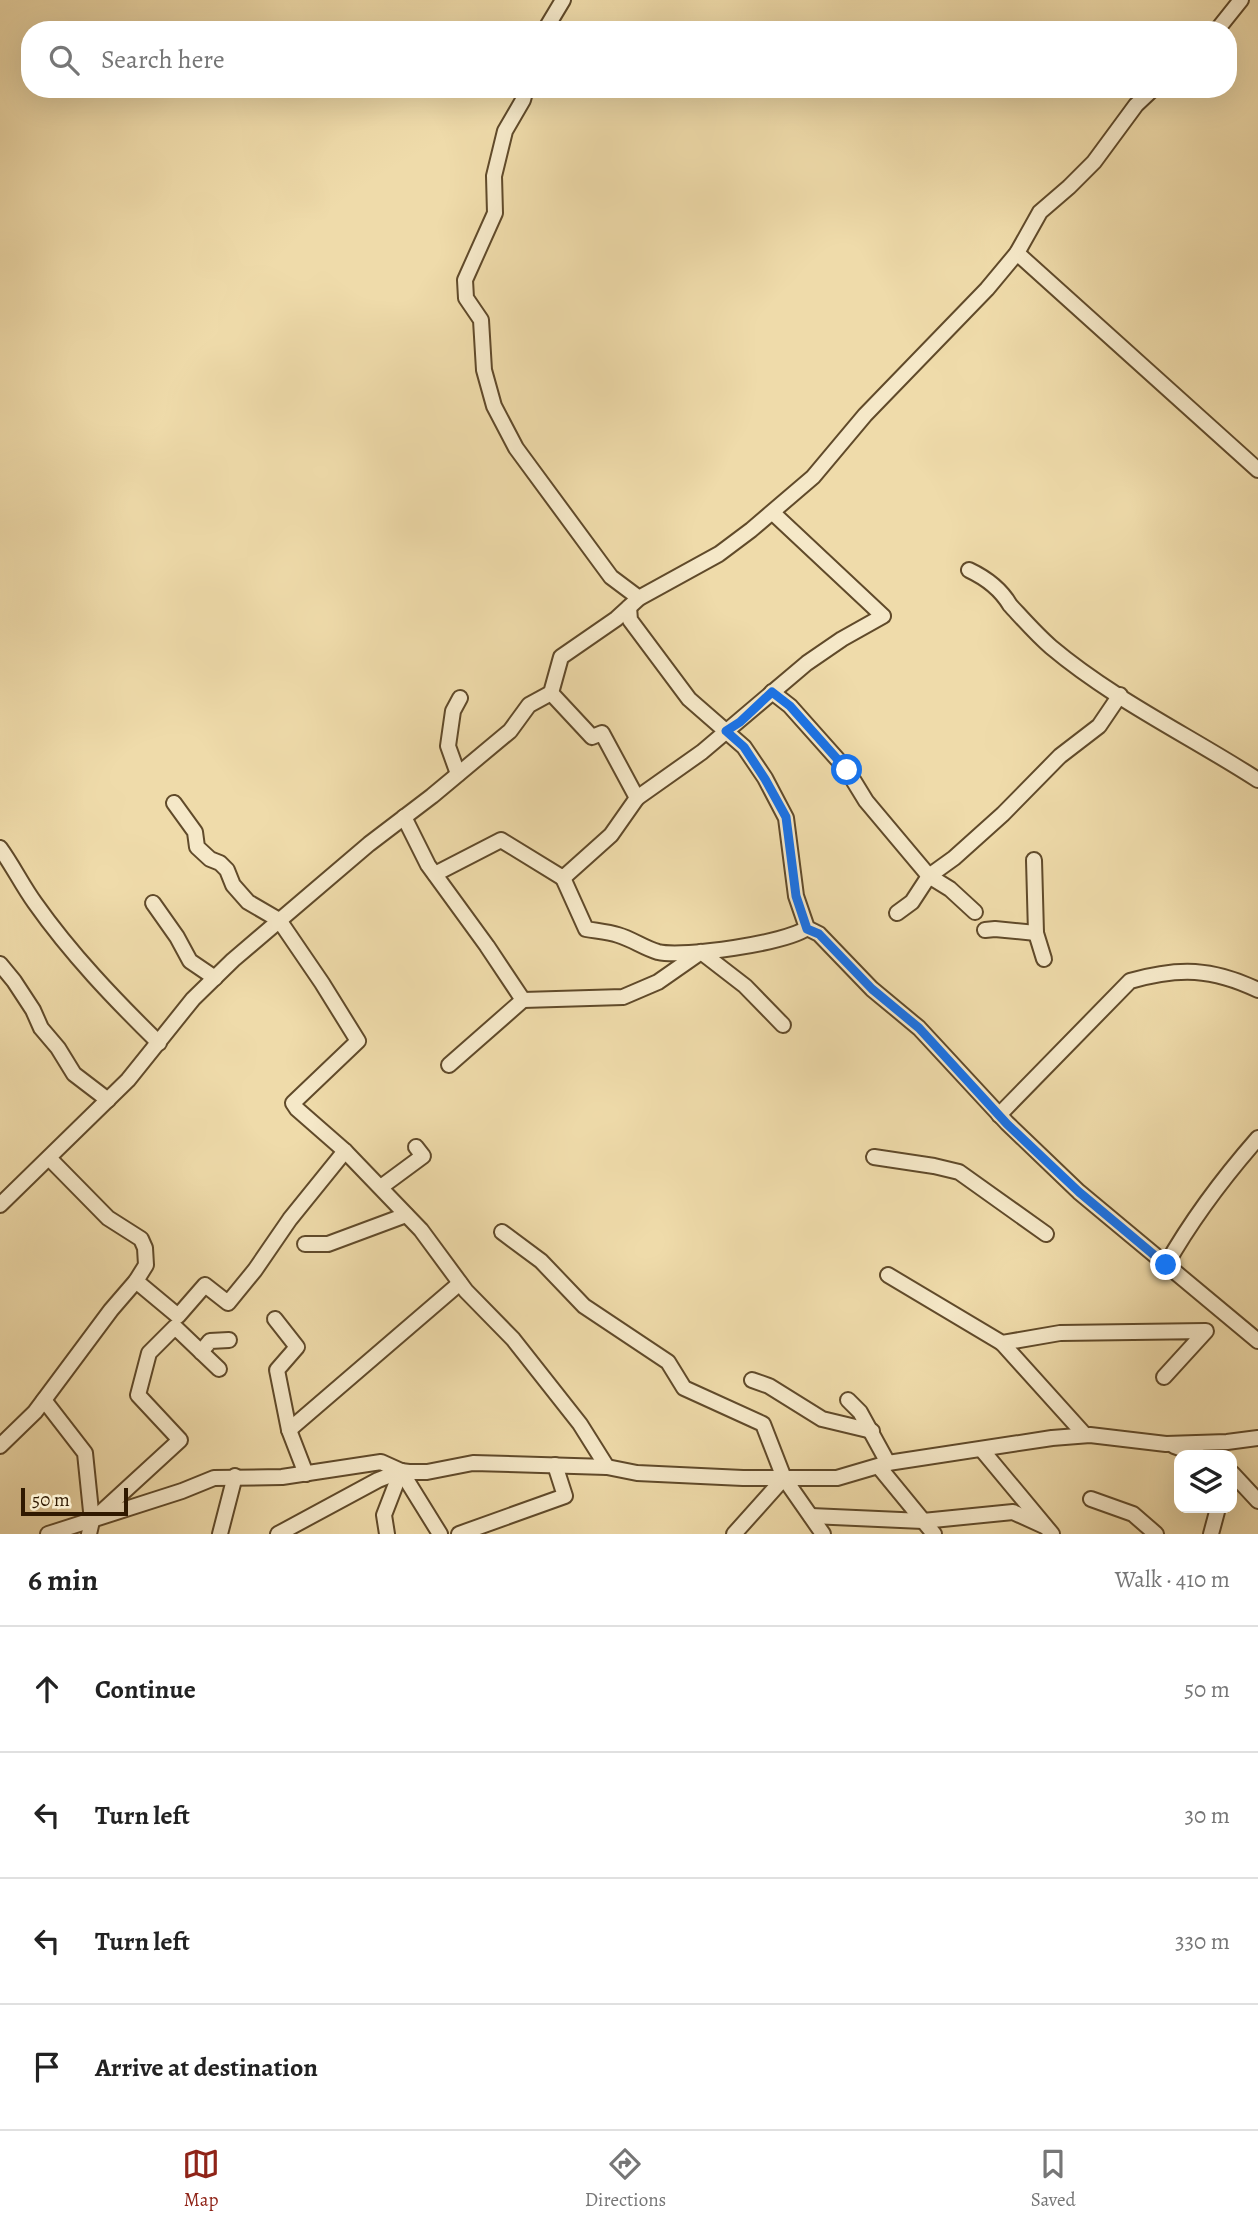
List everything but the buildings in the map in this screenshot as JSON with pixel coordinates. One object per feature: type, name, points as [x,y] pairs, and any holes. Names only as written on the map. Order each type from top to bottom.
[{"type":"street","points":[[550,21],[563,0]]},
{"type":"street","points":[[1224,21],[1241,0]]},
{"type":"street","points":[[524,98],[505,131],[494,176],[495,213],[465,280],[466,298],[481,320],[484,370],[494,407],[516,448],[611,577],[634,603]]},
{"type":"street","points":[[0,1205],[108,1100],[159,1043],[193,999],[215,978],[279,920],[510,731],[529,705],[551,693],[561,657],[616,619],[634,603],[719,554],[773,513],[813,477],[865,415],[987,289],[1017,253],[1040,212],[1094,162],[1143,98]]},
{"type":"street","points":[[1017,253],[1258,470]]},
{"type":"street","points":[[563,878],[611,835],[637,798],[740,722],[807,663],[883,616],[773,513]]},
{"type":"street","points":[[968,570],[986,578],[1050,646],[1082,670],[1258,780]]},
{"type":"street","points":[[634,603],[631,620],[689,699],[744,747],[786,817],[796,896],[807,929],[819,934],[872,989],[919,1028],[999,1115],[1079,1192],[1258,1341]]},
{"type":"street","points":[[772,692],[790,706],[847,770],[866,801],[929,876],[950,889],[975,912]]},
{"type":"street","points":[[551,693],[592,737],[602,733],[637,798]]},
{"type":"street","points":[[897,913],[912,902],[929,876],[954,858],[1003,814],[1060,756],[1099,726],[1120,695]]},
{"type":"street","points":[[458,774],[448,746],[453,711],[460,698]]},
{"type":"street","points":[[174,803],[195,832],[197,847],[227,870],[233,885],[248,902],[279,920],[358,1041],[293,1102],[297,1109],[345,1151],[421,1230],[460,1283],[530,1360],[580,1424],[607,1467]]},
{"type":"street","points":[[404,817],[428,865],[523,1000]]},
{"type":"street","points":[[435,874],[501,840],[563,878],[586,929],[619,936],[660,952],[701,952],[752,945],[799,934],[807,929]]},
{"type":"street","points":[[0,848],[35,903],[81,963],[105,991],[159,1043]]},
{"type":"street","points":[[1034,860],[1036,933],[1044,959]]},
{"type":"street","points":[[153,903],[177,936],[190,961],[215,978]]},
{"type":"street","points":[[985,930],[1036,933]]},
{"type":"street","points":[[449,1065],[523,1000],[623,997],[658,982],[701,952]]},
{"type":"street","points":[[701,952],[745,986],[783,1025]]},
{"type":"street","points":[[0,964],[27,1000],[41,1028],[58,1048],[74,1074],[108,1100]]},
{"type":"street","points":[[999,1115],[1130,981],[1156,974],[1187,971],[1233,978],[1258,990]]},
{"type":"street","points":[[1166,1265],[1186,1230],[1258,1138]]},
{"type":"street","points":[[381,1187],[423,1156],[416,1147]]},
{"type":"street","points":[[90,1527],[180,1440],[138,1395],[149,1353],[205,1285],[228,1303],[255,1270],[290,1219],[345,1151]]},
{"type":"street","points":[[874,1157],[959,1172],[1046,1234]]},
{"type":"street","points":[[0,1446],[35,1412],[136,1281],[145,1265],[145,1248],[141,1239],[108,1218],[49,1158]]},
{"type":"street","points":[[305,1244],[328,1244],[406,1215]]},
{"type":"street","points":[[502,1232],[541,1261],[584,1306],[668,1362],[684,1388],[762,1424],[784,1478],[823,1534]]},
{"type":"street","points":[[888,1275],[1002,1343],[1085,1436]]},
{"type":"street","points":[[136,1281],[177,1321],[201,1352],[219,1369]]},
{"type":"street","points":[[289,1430],[460,1283]]},
{"type":"street","points":[[275,1319],[297,1347],[277,1370],[289,1430],[306,1474]]},
{"type":"street","points":[[1002,1343],[1060,1333],[1206,1331],[1164,1377]]},
{"type":"street","points":[[201,1352],[210,1341],[229,1340]]},
{"type":"street","points":[[752,1380],[769,1387],[822,1419],[872,1431]]},
{"type":"street","points":[[44,1400],[85,1454],[90,1527]]},
{"type":"street","points":[[848,1400],[860,1412],[872,1431],[883,1465],[934,1534]]},
{"type":"street","points":[[48,1534],[90,1527],[214,1478],[282,1477],[380,1462],[401,1471],[427,1472],[473,1462],[607,1467],[637,1473],[743,1478],[837,1478],[883,1465],[1052,1438],[1085,1436],[1166,1444],[1258,1438]]},
{"type":"street","points":[[1166,1444],[1184,1450]]},
{"type":"street","points":[[982,1450],[1048,1530]]},
{"type":"street","points":[[459,1534],[565,1496],[555,1465]]},
{"type":"street","points":[[278,1534],[301,1529],[378,1480],[401,1471]]},
{"type":"street","points":[[387,1534],[384,1515],[401,1471]]},
{"type":"street","points":[[401,1471],[440,1534]]},
{"type":"street","points":[[220,1534],[236,1476]]},
{"type":"street","points":[[734,1534],[784,1478]]},
{"type":"street","points":[[1237,1478],[1258,1501]]},
{"type":"street","points":[[1091,1499],[1133,1514],[1156,1534]]},
{"type":"street","points":[[811,1516],[923,1521],[1013,1512],[1048,1530]]},
{"type":"street","points":[[1211,1534],[1217,1513]]},
{"type":"route","points":[[847,770],[790,706],[772,692],[740,722],[726,731],[744,747],[786,817],[796,896],[807,929],[819,934],[872,989],[919,1028],[1007,1124],[1079,1192],[1166,1265]]}]
